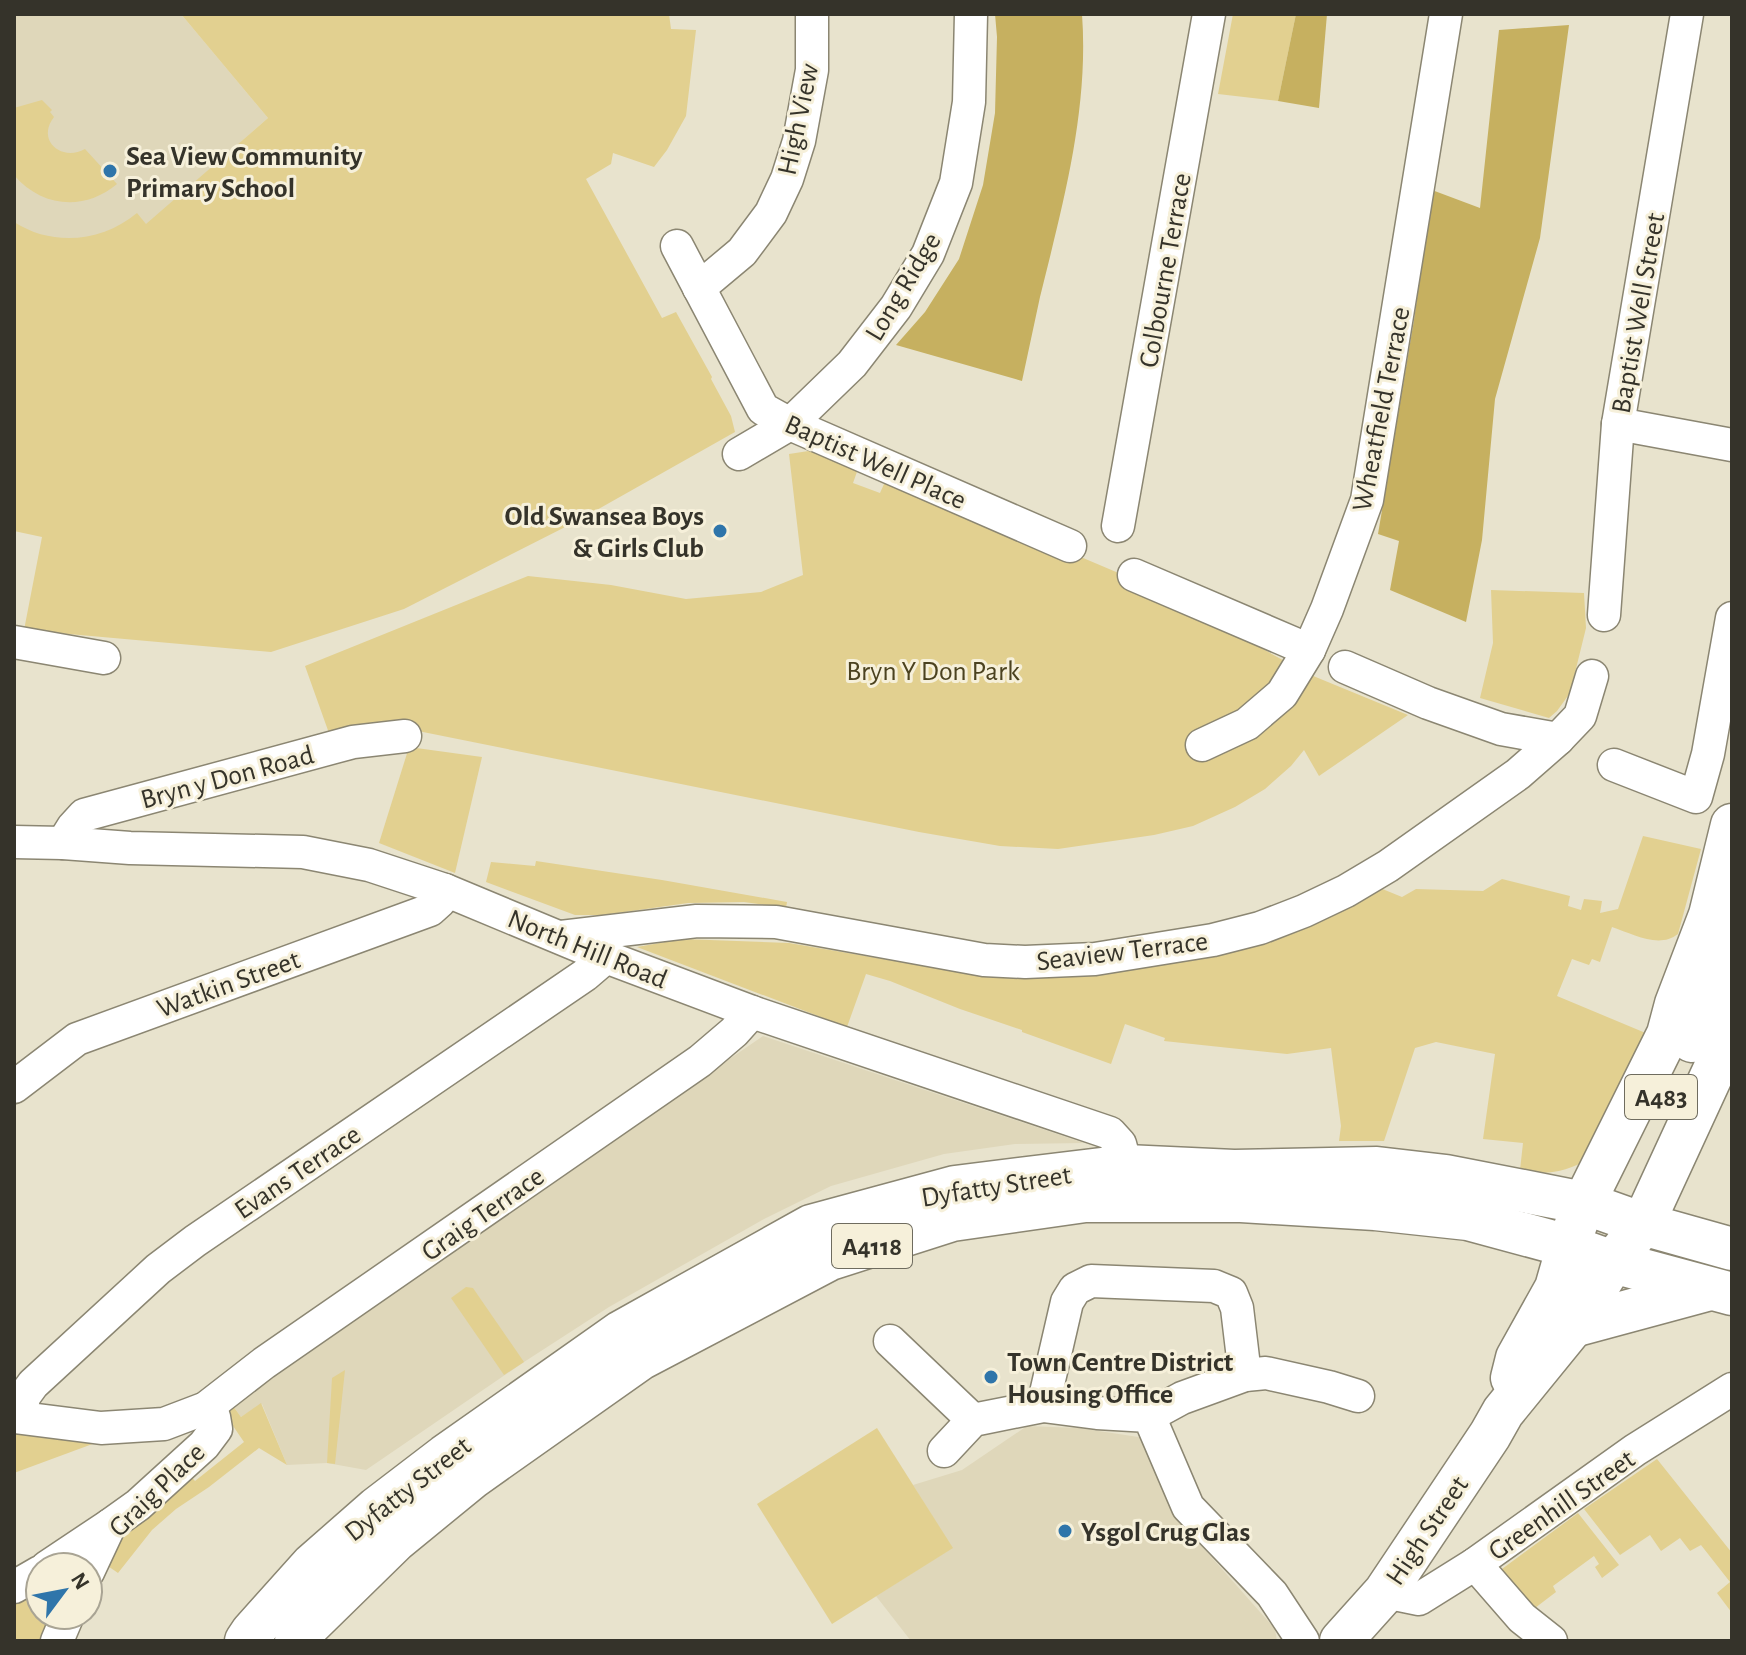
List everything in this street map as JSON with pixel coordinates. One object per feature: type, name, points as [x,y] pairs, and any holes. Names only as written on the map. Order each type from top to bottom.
[{"type":"main road","name":"A483","points":[[1568,1246],[1593,1206],[1668,1034],[1676,1004],[1710,915],[1732,825]]},
{"type":"main road","name":"A483","points":[[1593,1206],[1626,1173],[1657,1103],[1717,991],[1732,935]]},
{"type":"main road","name":"A483","points":[[1643,1224],[1721,1055],[1732,1016]]},
{"type":"main road","name":"Dyfatty Street","points":[[246,1641],[312,1565],[377,1508],[621,1332],[811,1226],[955,1187],[1126,1166],[1234,1171],[1377,1168],[1446,1176],[1593,1206],[1643,1224],[1732,1249]]},
{"type":"main road","name":"Dyfatty Street","points":[[296,1641],[396,1540],[473,1477],[640,1359],[830,1259],[952,1220],[1085,1201],[1241,1201],[1375,1209],[1468,1219],[1722,1291]]},
{"type":"main road","points":[[1503,1412],[1573,1326],[1613,1262],[1643,1224]]},
{"type":"main road","points":[[1503,1412],[1517,1358],[1556,1288],[1568,1246]]},
{"type":"main road","points":[[1573,1326],[1722,1291]]},
{"type":"main road","name":"High Street","points":[[1341,1641],[1385,1592],[1503,1412]]},
{"type":"street","name":"High View","points":[[699,288],[742,252],[771,213],[787,179],[799,141],[812,70],[812,14]]},
{"type":"street","name":"Long Ridge","points":[[739,454],[790,424],[852,364],[896,307],[928,254],[956,183],[969,102],[971,14]]},
{"type":"street","name":"Colbourne Terrace","points":[[1118,526],[1209,14]]},
{"type":"street","name":"Wheatfield Terrace","points":[[1202,745],[1247,724],[1282,694],[1309,650],[1327,609],[1367,500],[1446,14]]},
{"type":"street","name":"Baptist Well Street","points":[[1604,615],[1618,424],[1687,14]]},
{"type":"street","name":"Baptist Well Place","points":[[677,246],[763,409],[790,424],[1070,546]]},
{"type":"street","points":[[1618,424],[1732,445]]},
{"type":"street","points":[[1134,575],[1309,650]]},
{"type":"street","points":[[1614,765],[1696,797],[1708,754],[1732,618]]},
{"type":"street","points":[[14,642],[104,658]]},
{"type":"street","points":[[1345,667],[1428,703],[1501,729],[1558,739]]},
{"type":"street","name":"Seaview Terrace","points":[[557,938],[697,921],[776,922],[984,960],[1025,962],[1095,959],[1213,940],[1260,928],[1304,911],[1388,866],[1518,774],[1558,739],[1580,716],[1592,676]]},
{"type":"street","name":"Bryn y Don Road","points":[[63,843],[84,815],[353,742],[405,736]]},
{"type":"street","name":"North Hill Road","points":[[14,842],[303,852],[369,865],[445,890],[557,938],[752,1012],[1110,1133],[1120,1144],[1126,1166]]},
{"type":"street","name":"Watkin Street","points":[[14,1087],[77,1039],[430,910],[440,901],[445,890]]},
{"type":"street","name":"Evans Terrace","points":[[16,1417],[33,1384],[158,1269],[585,975],[606,957]]},
{"type":"street","name":"Graig Terrace","points":[[16,1417],[101,1428],[164,1424],[206,1408],[264,1363],[700,1061],[752,1012]]},
{"type":"street","points":[[1043,1406],[1067,1302],[1075,1289],[1091,1281],[1214,1286],[1231,1293],[1237,1308],[1245,1375]]},
{"type":"street","points":[[890,1341],[973,1420]]},
{"type":"street","points":[[944,1451],[973,1420],[1043,1406],[1149,1416],[1182,1398],[1245,1375],[1266,1373],[1358,1396]]},
{"type":"street","name":"Greenhill Street","points":[[1385,1592],[1419,1599],[1475,1564],[1635,1450],[1732,1389]]},
{"type":"street","name":"Graig Place","points":[[98,1551],[110,1525],[138,1505],[204,1445],[216,1429],[214,1417],[206,1408]]},
{"type":"street","points":[[1149,1416],[1188,1507],[1272,1594],[1303,1641]]},
{"type":"street","points":[[71,1551],[110,1525]]},
{"type":"street","points":[[1475,1564],[1522,1618],[1551,1641]]},
{"type":"shaded area","name":"Sea View Community Primary School","points":[[14,14],[181,14],[268,118],[60,301],[14,250]]},
{"type":"shaded area","points":[[995,14],[1082,14],[1082,86],[1078,121],[1022,381],[896,345],[925,312],[959,259],[983,185],[995,113]]},
{"type":"shaded area","points":[[1296,14],[1327,14],[1319,108],[1278,101]]},
{"type":"shaded area","points":[[1569,25],[1540,238],[1495,399],[1482,540],[1466,622],[1390,590],[1399,541],[1378,534],[1432,190],[1480,208],[1499,30]]},
{"type":"shaded area","points":[[763,1036],[1084,1143],[1015,1144],[944,1154],[831,1186],[764,1219],[609,1307],[366,1470],[327,1463],[287,1465],[262,1404],[241,1417],[230,1402]]},
{"type":"shaded area","name":"Ysgol Crug Glas","points":[[1027,1426],[1079,1428],[1145,1438],[1181,1520],[1275,1629],[1277,1641],[911,1641],[876,1596],[952,1548],[913,1485],[962,1470]]},
{"type":"green space","points":[[181,14],[669,14],[671,29],[696,30],[686,116],[667,150],[654,167],[613,153],[611,164],[586,179],[662,318],[676,312],[712,377],[731,416],[735,432],[579,520],[404,609],[271,652],[24,630],[42,537],[14,531],[14,222],[29,230],[61,238],[93,235],[123,223],[137,213],[146,224],[268,118]]},
{"type":"green space","points":[[1233,14],[1296,14],[1278,101],[1218,94]]},
{"type":"green space","points":[[42,100],[52,110],[50,112],[54,117],[48,134],[54,146],[68,153],[85,149],[117,184],[91,199],[64,202],[37,194],[14,175],[14,108]]},
{"type":"green space","name":"Bryn Y Don Park","points":[[815,450],[858,469],[853,483],[880,493],[888,475],[1135,580],[1306,673],[1408,715],[1319,776],[1304,750],[1265,789],[1193,826],[1058,849],[1000,846],[919,832],[408,729],[330,736],[305,666],[528,576],[611,585],[686,599],[761,592],[803,575],[789,454]]},
{"type":"green space","points":[[1491,590],[1584,593],[1586,628],[1570,693],[1549,718],[1480,698],[1493,643]]},
{"type":"green space","points":[[409,747],[482,757],[455,873],[379,843]]},
{"type":"green space","points":[[1643,836],[1701,849],[1678,934],[1654,940],[1612,927],[1600,962],[1592,959],[1589,965],[1572,959],[1557,996],[1648,1034],[1589,1159],[1564,1170],[1547,1173],[1520,1170],[1523,1143],[1483,1139],[1495,1054],[1436,1042],[1415,1048],[1384,1141],[1339,1141],[1341,1126],[1331,1048],[1287,1054],[1164,1041],[1165,1038],[1125,1024],[1111,1064],[866,974],[847,1027],[637,947],[682,939],[789,943],[930,967],[1016,977],[1068,976],[1137,969],[1224,953],[1321,922],[1380,888],[1402,897],[1416,889],[1483,891],[1502,879],[1570,896],[1568,906],[1581,910],[1584,899],[1602,901],[1600,913],[1618,909]]},
{"type":"green space","points":[[536,861],[787,902],[786,908],[744,902],[688,903],[603,915],[575,915],[486,882],[491,862],[535,866]]},
{"type":"green space","points":[[466,1287],[473,1288],[524,1362],[504,1375],[451,1298]]},
{"type":"green space","points":[[345,1370],[335,1464],[327,1463],[332,1378]]},
{"type":"green space","points":[[230,1402],[241,1417],[261,1403],[287,1465],[259,1448],[152,1530],[118,1573],[104,1563],[147,1511],[187,1472],[195,1481],[244,1442],[231,1423],[227,1404]]},
{"type":"green space","points":[[877,1428],[953,1548],[832,1624],[757,1504]]},
{"type":"green space","points":[[14,1430],[106,1439],[14,1473]]},
{"type":"green space","points":[[1657,1459],[1732,1553],[1732,1613],[1717,1593],[1730,1582],[1701,1545],[1690,1551],[1680,1538],[1661,1551],[1650,1535],[1620,1555],[1584,1509]]},
{"type":"green space","points":[[1578,1513],[1619,1565],[1602,1578],[1595,1567],[1599,1564],[1594,1556],[1553,1586],[1556,1592],[1535,1608],[1514,1587],[1502,1569]]},
{"type":"green space","points":[[24,1595],[24,1631],[50,1631],[45,1641],[14,1641],[14,1599]]},
{"type":"place","name":"Sea View Community Primary School","points":[[110,171]]},
{"type":"place","name":"Old Swansea Boys & Girls Club","points":[[720,531]]},
{"type":"place","name":"Town Centre District Housing Office","points":[[991,1377]]},
{"type":"place","name":"Ysgol Crug Glas","points":[[1065,1531]]}]
